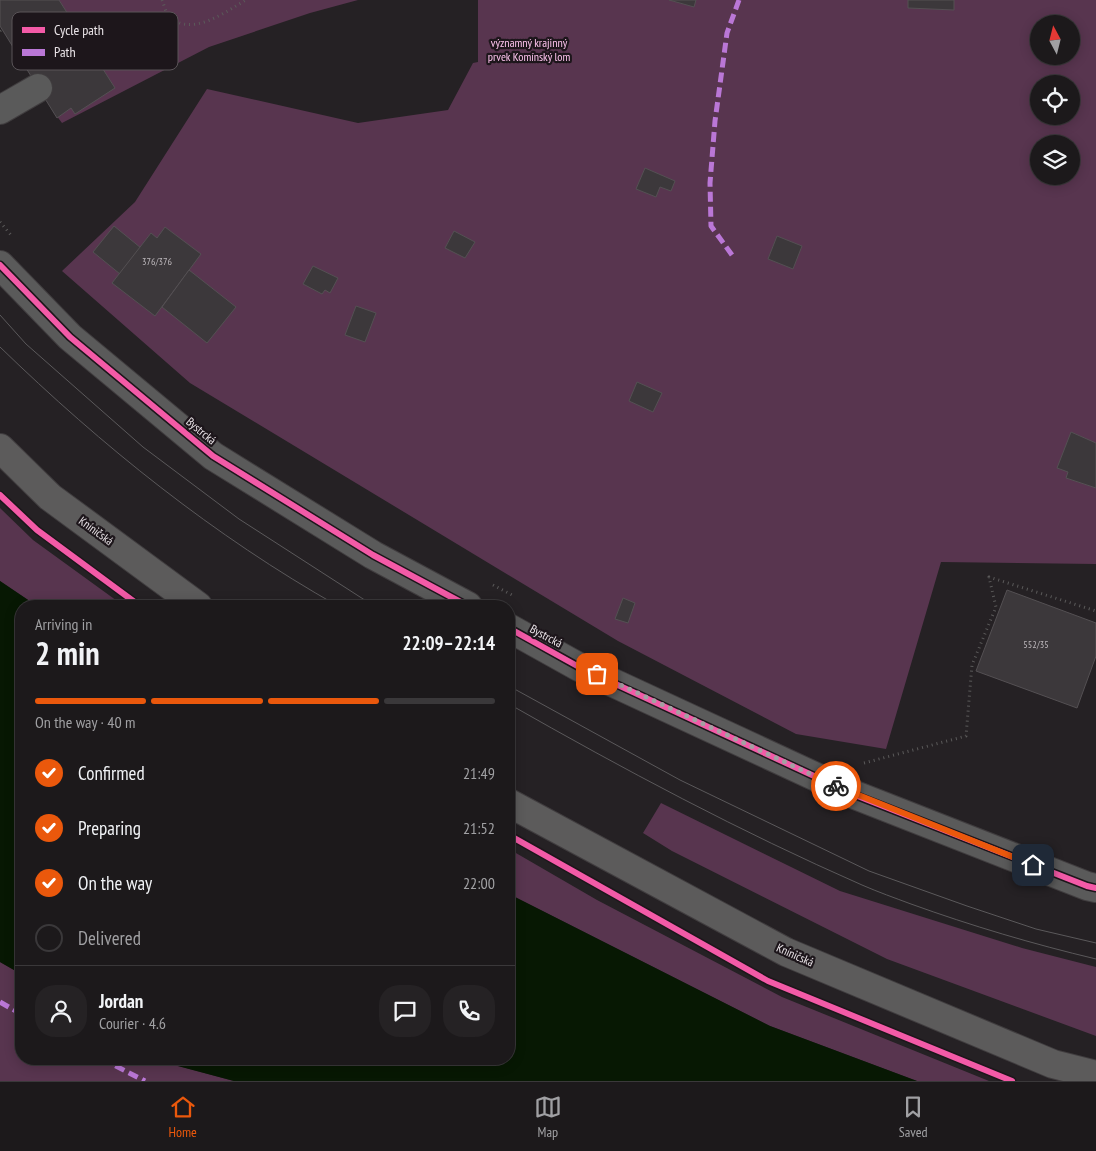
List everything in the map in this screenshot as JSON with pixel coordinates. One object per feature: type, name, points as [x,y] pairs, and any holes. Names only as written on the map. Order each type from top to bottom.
[{"type":"main road","name":"Kníničská","points":[[0,448],[50,498],[190,600]]},
{"type":"main road","name":"Kníničská","points":[[515,805],[786,952],[1053,1064],[1096,1075]]},
{"type":"street","points":[[0,110],[38,88]]},
{"type":"street","name":"Bystrcká","points":[[0,265],[70,337],[213,456],[373,555],[457,600]]},
{"type":"street","name":"Bystrcká","points":[[515,631],[579,666],[855,795],[1096,888]]},
{"type":"path","points":[[162,0],[167,12]]},
{"type":"path","points":[[178,21],[182,24],[195,26],[246,0]]},
{"type":"path","points":[[0,222],[12,236]]},
{"type":"path","points":[[855,765],[966,736],[972,665],[996,607],[989,577],[1096,611]]},
{"type":"path","points":[[488,582],[522,600]]},
{"type":"green space","points":[[59,0],[358,0],[310,13],[209,47],[178,63],[178,12],[58,12]]},
{"type":"green space","name":"významný krajinný prvek Komínský lom","points":[[478,0],[1096,0],[1096,564],[941,562],[886,749],[796,734],[618,641],[190,383],[62,271],[135,202],[207,89],[358,123],[448,110],[473,63],[478,62]]},
{"type":"green space","points":[[55,70],[165,70],[62,123],[53,111]]},
{"type":"green space","points":[[0,508],[33,540],[116,600],[28,600],[0,581]]},
{"type":"green space","points":[[661,803],[840,891],[1022,948],[1096,967],[1096,1036],[887,959],[672,851],[643,833]]},
{"type":"green space","points":[[515,852],[597,900],[782,997],[989,1081],[917,1081],[770,1026],[515,897]]},
{"type":"green space","points":[[0,962],[15,971],[15,1065],[175,1065],[234,1081],[0,1081]]},
{"type":"shaded area","points":[[0,581],[28,600],[15,600],[15,971],[0,962]]},
{"type":"shaded area","points":[[515,897],[770,1026],[917,1081],[234,1081],[174,1065],[515,1065]]},
{"type":"building","points":[[0,0],[59,0],[67,12],[12,12],[12,45],[0,26]]},
{"type":"building","points":[[669,0],[696,0],[694,7]]},
{"type":"building","points":[[908,0],[954,0],[954,10],[908,8]]},
{"type":"building","points":[[27,70],[104,70],[115,88],[75,114],[71,108],[57,118]]},
{"type":"building","points":[[645,168],[675,181],[671,191],[660,187],[656,197],[636,189]]},
{"type":"building","points":[[114,226],[141,248],[120,274],[93,252]]},
{"type":"building","points":[[165,227],[201,254],[155,316],[112,283],[151,233],[157,238]]},
{"type":"building","points":[[454,231],[475,242],[465,258],[445,248]]},
{"type":"building","points":[[777,236],[802,246],[793,269],[768,259]]},
{"type":"building","points":[[313,266],[338,278],[330,293],[325,290],[322,294],[303,284]]},
{"type":"building","points":[[189,270],[236,307],[207,343],[162,307]]},
{"type":"building","points":[[356,306],[376,313],[365,342],[345,335]]},
{"type":"building","points":[[637,382],[662,393],[653,412],[629,401]]},
{"type":"building","points":[[1071,432],[1096,443],[1096,488],[1066,478],[1068,472],[1057,468]]},
{"type":"building","points":[[1007,590],[1096,623],[1096,656],[1077,708],[976,671]]},
{"type":"building","points":[[623,598],[635,603],[628,623],[615,619]]},
{"type":"tram line","points":[[0,315],[26,344],[143,447],[239,519],[365,600]]},
{"type":"tram line","points":[[0,347],[78,419],[161,487],[247,550],[328,600]]},
{"type":"tram line","points":[[515,689],[680,780],[869,871],[1036,929],[1096,943]]},
{"type":"tram line","points":[[515,707],[683,799],[772,844],[880,893],[980,927],[1096,959]]},
{"type":"marked path","points":[[732,255],[711,226],[710,183],[715,121],[727,33],[739,0]]},
{"type":"marked path","points":[[0,1002],[15,1011]]},
{"type":"marked path","points":[[114,1065],[145,1081]]},
{"type":"cycle path","points":[[0,265],[70,337],[213,456],[373,555],[457,600]]},
{"type":"cycle path","points":[[0,495],[37,530],[132,600]]},
{"type":"cycle path","points":[[515,631],[579,667],[855,795],[1096,888]]},
{"type":"cycle path","points":[[515,838],[768,981],[1012,1081]]},
{"type":"way so far","points":[[597,674],[836,786]]},
{"type":"route","points":[[836,786],[1033,865]]}]
